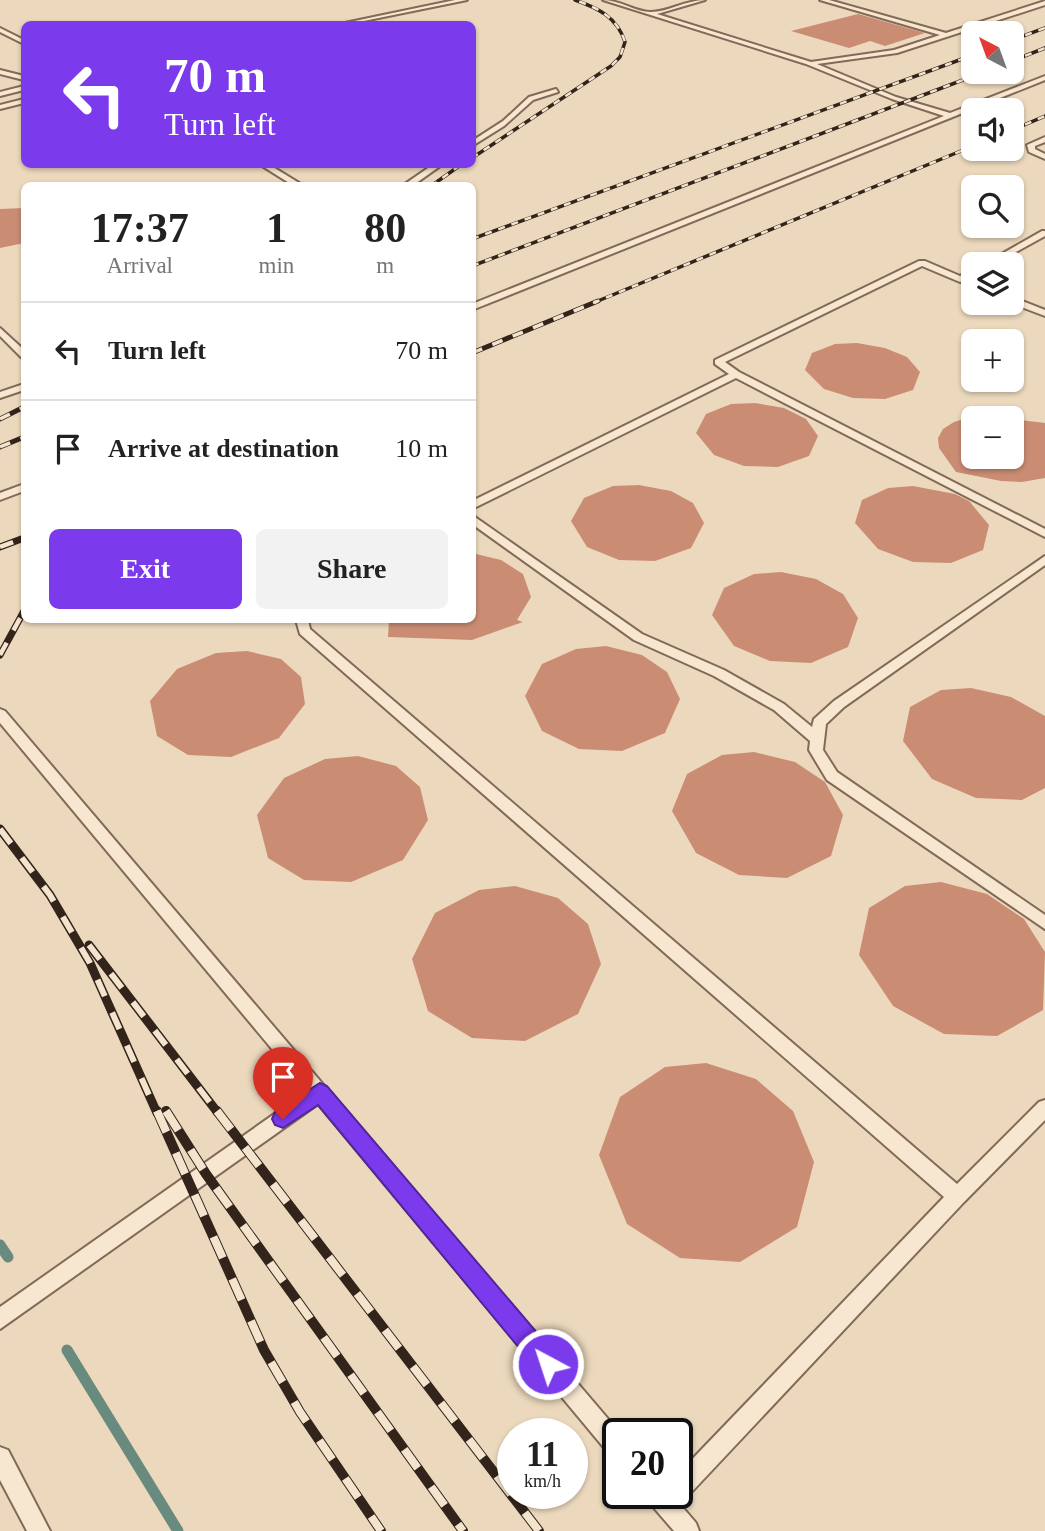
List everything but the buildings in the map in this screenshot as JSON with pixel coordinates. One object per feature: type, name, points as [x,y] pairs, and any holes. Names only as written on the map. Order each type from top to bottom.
[{"type":"lane","points":[[358,21],[464,0]]},
{"type":"lane","points":[[606,0],[808,63],[894,98],[951,116]]},
{"type":"lane","points":[[651,14],[702,0]]},
{"type":"lane","points":[[823,0],[946,35]]},
{"type":"lane","points":[[808,63],[895,52],[1045,3]]},
{"type":"lane","points":[[0,30],[21,40]]},
{"type":"lane","points":[[0,72],[21,77]]},
{"type":"lane","points":[[476,305],[1045,78]]},
{"type":"lane","points":[[0,94],[21,89]]},
{"type":"lane","points":[[476,141],[507,121],[524,101],[534,95],[556,91]]},
{"type":"lane","points":[[0,107],[21,102]]},
{"type":"lane","points":[[1045,139],[1031,145],[1032,150],[1045,157]]},
{"type":"lane","points":[[269,168],[293,182]]},
{"type":"lane","points":[[411,182],[434,168]]},
{"type":"lane","points":[[1010,252],[1045,233]]},
{"type":"lane","points":[[961,279],[922,263],[718,362],[736,374],[1043,530]]},
{"type":"lane","points":[[1024,305],[1045,313]]},
{"type":"lane","points":[[0,331],[21,352]]},
{"type":"lane","points":[[476,504],[736,374]]},
{"type":"lane","points":[[0,395],[21,388]]},
{"type":"lane","points":[[0,497],[21,488]]},
{"type":"lane","points":[[476,521],[586,597],[638,637],[719,673],[779,707],[817,738]]},
{"type":"lane","points":[[1045,560],[839,705],[819,722],[816,750],[832,776],[1045,923]]},
{"type":"lane","points":[[303,623],[304,631],[957,1196]]},
{"type":"lane","points":[[0,714],[602,1428]]},
{"type":"lane","points":[[0,1319],[320,1092]]},
{"type":"lane","points":[[693,1470],[1045,1108]]},
{"type":"lane","points":[[0,1458],[39,1531]]},
{"type":"lane","points":[[676,1509],[688,1531]]},
{"type":"waterway","points":[[0,1245],[8,1257]]},
{"type":"waterway","points":[[67,1350],[178,1531]]},
{"type":"railway","points":[[476,155],[611,66],[620,57],[625,42],[617,26],[599,10],[575,0]]},
{"type":"railway","points":[[1024,36],[1045,28]]},
{"type":"railway","points":[[1024,56],[1045,48]]},
{"type":"railway","points":[[476,238],[961,59]]},
{"type":"railway","points":[[476,264],[961,81]]},
{"type":"railway","points":[[1024,125],[1045,116]]},
{"type":"railway","points":[[593,303],[961,151]]},
{"type":"railway","points":[[437,182],[456,168]]},
{"type":"railway","points":[[476,351],[598,301]]},
{"type":"railway","points":[[0,419],[21,408]]},
{"type":"railway","points":[[0,447],[21,438]]},
{"type":"railway","points":[[0,547],[21,539]]},
{"type":"railway","points":[[0,655],[21,616]]},
{"type":"railway","points":[[0,829],[50,895],[90,963],[157,1113]]},
{"type":"railway","points":[[89,945],[218,1113]]},
{"type":"railway","points":[[157,1111],[264,1350],[300,1412],[381,1531]]},
{"type":"railway","points":[[166,1111],[206,1174],[463,1531]]},
{"type":"railway","points":[[217,1111],[539,1531]]},
{"type":"route","points":[[283,1119],[320,1092],[548,1364]]}]
